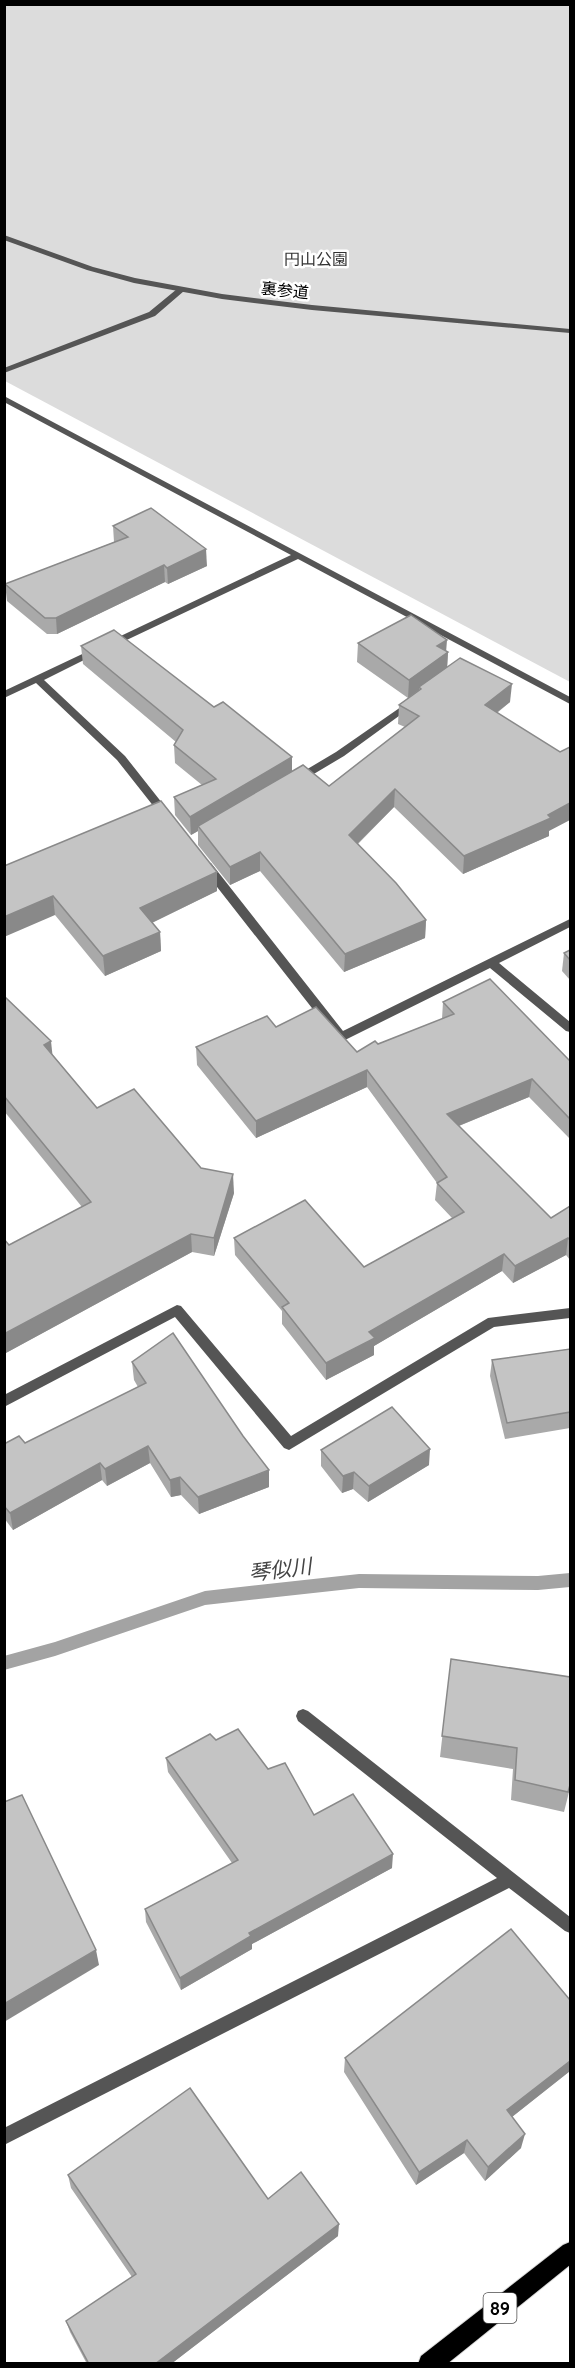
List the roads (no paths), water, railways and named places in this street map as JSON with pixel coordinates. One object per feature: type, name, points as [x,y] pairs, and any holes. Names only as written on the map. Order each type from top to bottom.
[{"type":"main road","name":"89","points":[[429,2364],[570,2252]]},
{"type":"street","name":"裏参道","points":[[7,240],[94,270],[180,291],[277,304],[570,331]]},
{"type":"street","points":[[4,371],[152,314],[180,291]]},
{"type":"street","points":[[4,398],[570,701]]},
{"type":"street","points":[[4,695],[297,556]]},
{"type":"street","points":[[37,679],[121,758],[175,826]]},
{"type":"street","points":[[290,784],[340,754],[422,694]]},
{"type":"street","points":[[196,853],[341,1037],[570,923]]},
{"type":"street","points":[[491,963],[570,1028]]},
{"type":"street","points":[[4,1402],[177,1310],[289,1444],[492,1322],[570,1313]]},
{"type":"street","points":[[303,1716],[570,1926]]},
{"type":"street","points":[[4,2137],[511,1879]]},
{"type":"waterway","name":"琴似川","points":[[4,1663],[55,1649],[205,1598],[359,1581],[538,1583],[570,1580]]},
{"type":"park label","name":"円山公園","points":[[316,259]]}]
